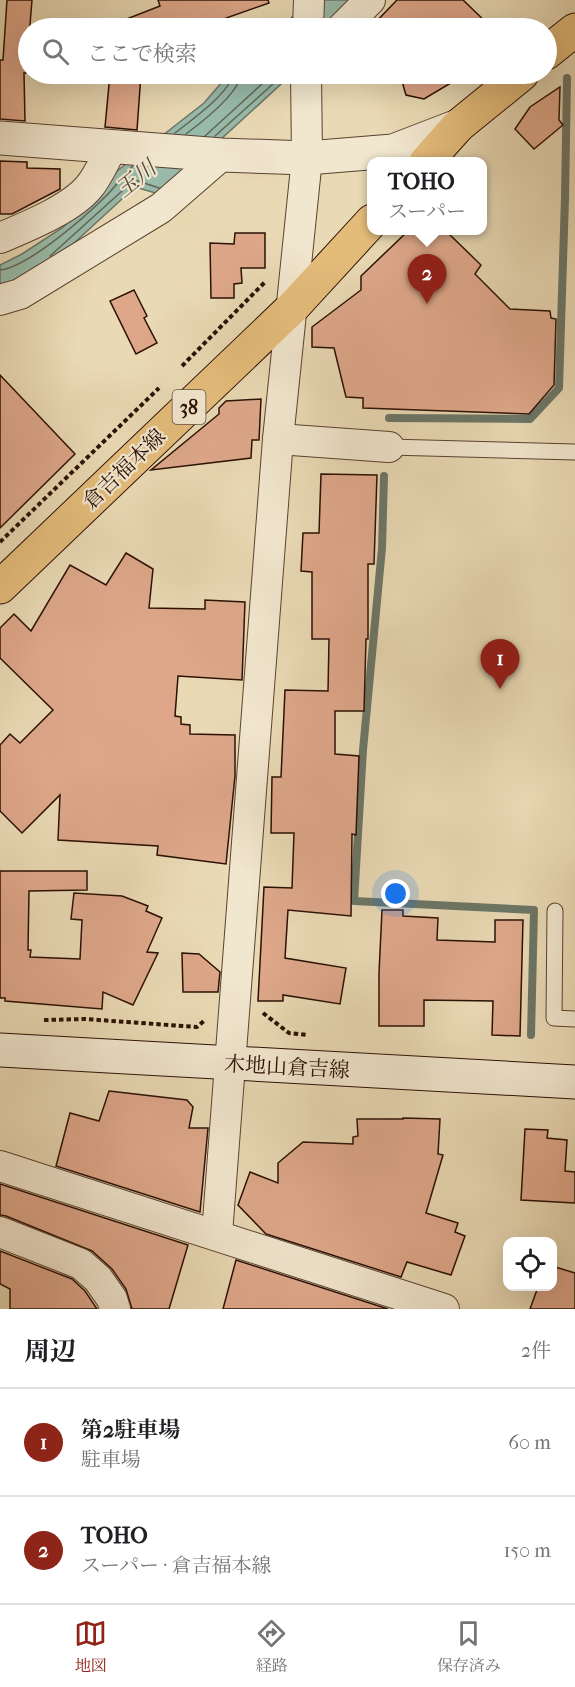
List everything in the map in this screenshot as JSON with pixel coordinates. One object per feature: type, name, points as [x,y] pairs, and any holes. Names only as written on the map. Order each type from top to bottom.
[{"type":"main road","points":[[557,44],[575,30]]},
{"type":"main road","points":[[430,157],[458,126],[510,84]]},
{"type":"main road","points":[[0,138],[307,158],[393,151],[458,126]]},
{"type":"main road","name":"倉吉福本線","points":[[0,587],[293,307],[367,226]]},
{"type":"main road","name":"木地山倉吉線","points":[[0,1050],[575,1082]]},
{"type":"street","points":[[308,18],[309,0]]},
{"type":"street","points":[[352,18],[370,0]]},
{"type":"street","points":[[217,1234],[278,440],[307,158],[306,84]]},
{"type":"street","points":[[0,238],[37,222],[82,195],[122,146]]},
{"type":"street","points":[[0,300],[20,294],[161,208],[218,154]]},
{"type":"street","points":[[278,440],[388,447]]},
{"type":"street","points":[[0,1166],[217,1234],[430,1307]]},
{"type":"street","points":[[0,1232],[81,1264],[98,1279],[112,1299],[115,1309]]},
{"type":"lane","points":[[388,447],[575,452]]},
{"type":"lane","points":[[555,911],[554,1018],[575,1019]]},
{"type":"path","points":[[182,366],[269,278]]},
{"type":"path","points":[[0,542],[159,388]]},
{"type":"path","points":[[261,1012],[289,1033],[312,1035]]},
{"type":"path","points":[[42,1021],[85,1019],[197,1027],[206,1020]]},
{"type":"water","points":[[311,0],[354,0],[336,18],[291,18]]},
{"type":"water","name":"玉川","points":[[220,84],[281,84],[170,186],[166,196],[135,187],[48,267],[0,286],[0,265],[22,254],[62,228],[103,191],[117,171],[204,103]]},
{"type":"building","points":[[7,0],[32,0],[31,18],[18,18],[18,84],[24,84],[25,121],[0,119],[0,60],[3,60]]},
{"type":"building","points":[[158,0],[268,0],[269,3],[226,18],[129,18],[160,6]]},
{"type":"building","points":[[397,0],[463,0],[482,18],[380,18]]},
{"type":"building","points":[[109,84],[140,84],[137,130],[105,127]]},
{"type":"building","points":[[449,84],[424,99],[406,95],[403,85]]},
{"type":"building","points":[[560,87],[559,120],[563,125],[534,149],[515,129],[530,107]]},
{"type":"building","points":[[0,161],[27,162],[27,168],[60,169],[60,189],[12,214],[0,214]]},
{"type":"building","points":[[235,233],[265,233],[265,268],[241,268],[242,283],[234,284],[234,298],[211,298],[210,243],[234,244]]},
{"type":"building","points":[[404,235],[450,235],[481,265],[475,274],[510,309],[550,311],[551,318],[556,319],[554,385],[529,414],[363,408],[363,398],[346,397],[334,348],[312,347],[312,327],[361,290],[361,276]]},
{"type":"building","points":[[134,290],[147,316],[144,318],[157,343],[136,354],[110,301]]},
{"type":"building","points":[[0,375],[75,454],[0,528]]},
{"type":"building","points":[[261,399],[259,440],[252,440],[251,458],[151,470],[219,414],[219,408],[226,401]]},
{"type":"building","points":[[321,474],[377,475],[374,564],[368,564],[368,639],[366,639],[364,711],[335,711],[335,754],[359,756],[356,835],[352,834],[351,916],[288,910],[285,958],[346,968],[340,1004],[283,995],[283,1001],[258,1001],[264,887],[292,888],[294,833],[271,833],[272,777],[281,777],[285,690],[328,691],[329,639],[312,639],[312,572],[301,571],[303,533],[319,533]]},
{"type":"building","points":[[126,553],[153,569],[149,608],[205,609],[205,600],[245,602],[242,680],[178,676],[175,716],[181,717],[181,724],[190,725],[190,734],[235,735],[235,776],[226,864],[157,855],[158,846],[58,840],[60,795],[22,833],[0,811],[0,745],[10,734],[20,743],[53,710],[0,658],[0,628],[14,614],[31,631],[70,565],[106,585]]},
{"type":"building","points":[[0,871],[87,871],[87,890],[29,891],[28,950],[31,950],[30,957],[80,959],[82,920],[71,919],[74,893],[122,896],[148,906],[146,911],[162,918],[147,952],[158,953],[133,1005],[103,992],[102,1009],[5,1001],[5,998],[0,998]]},
{"type":"building","points":[[382,910],[403,910],[403,916],[438,918],[437,940],[495,942],[495,920],[523,920],[520,1036],[492,1035],[493,1001],[424,1000],[424,1026],[379,1026]]},
{"type":"building","points":[[182,953],[199,954],[220,972],[218,992],[183,992]]},
{"type":"building","points":[[109,1091],[187,1100],[193,1107],[189,1128],[208,1128],[200,1212],[56,1166],[70,1113],[99,1121]]},
{"type":"building","points":[[357,1119],[440,1119],[438,1154],[443,1155],[426,1213],[458,1223],[455,1232],[465,1236],[451,1275],[407,1262],[401,1277],[266,1234],[238,1205],[250,1172],[278,1183],[278,1163],[303,1142],[353,1144],[353,1137],[358,1136]]},
{"type":"building","points":[[525,1129],[548,1130],[547,1138],[567,1140],[565,1171],[575,1172],[575,1203],[521,1200]]},
{"type":"building","points":[[0,1184],[188,1245],[169,1309],[132,1309],[126,1289],[112,1269],[92,1251],[0,1215]]},
{"type":"building","points":[[0,1251],[72,1279],[85,1291],[97,1309],[10,1309],[10,1289],[0,1284]]},
{"type":"building","points":[[236,1260],[388,1309],[223,1309]]},
{"type":"building","points":[[557,1268],[575,1273],[575,1309],[530,1309],[537,1291],[557,1291]]},
{"type":"waterway","points":[[389,418],[530,419],[559,388],[567,78]]},
{"type":"waterway","points":[[384,476],[382,548],[363,750],[354,901],[534,910],[531,1035]]},
{"type":"place","name":"TOHO","points":[[427,304]]},
{"type":"place","name":"第2駐車場","points":[[500,689]]}]
